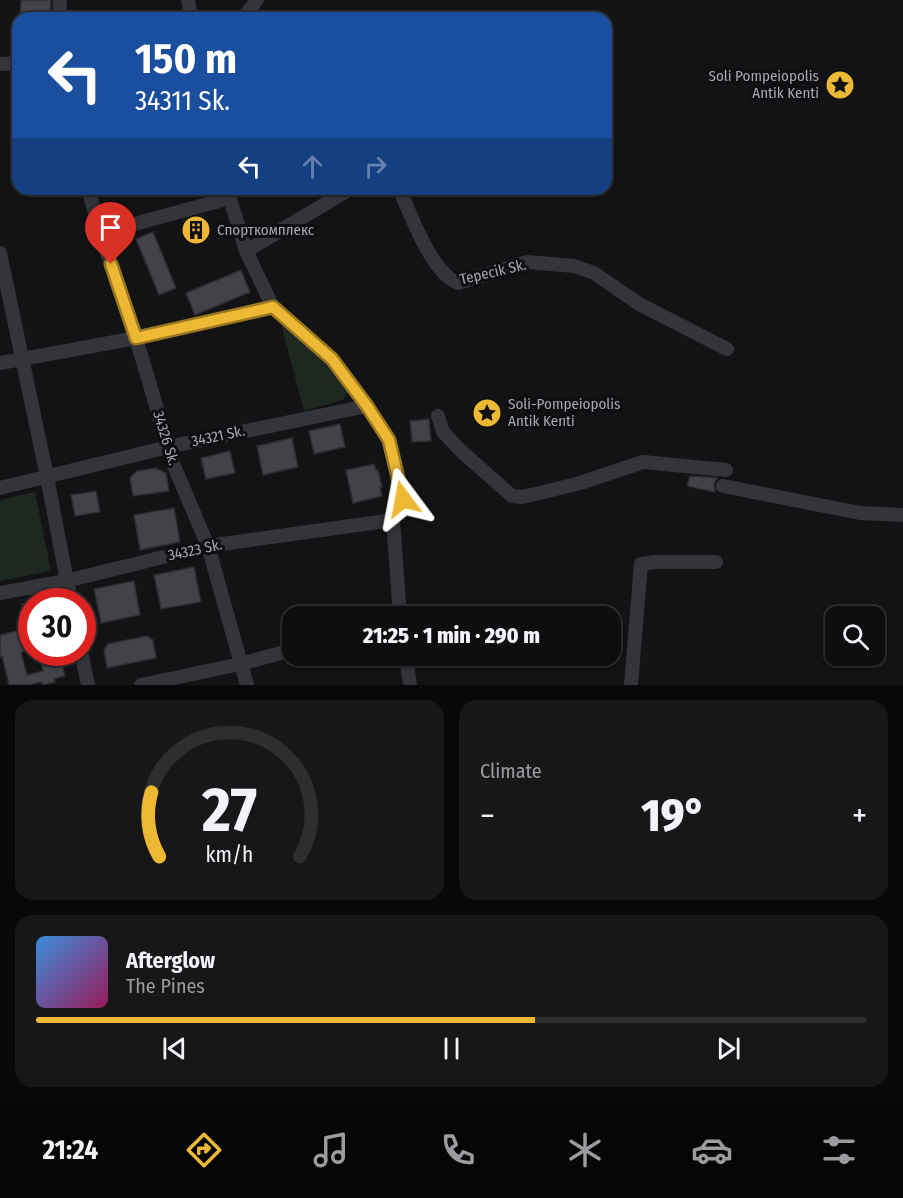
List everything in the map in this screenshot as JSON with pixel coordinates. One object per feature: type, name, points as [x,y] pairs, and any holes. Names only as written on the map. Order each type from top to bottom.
[{"type":"street","name":"34326 Sk.","points":[[90,195],[174,466],[208,546],[247,685]]},
{"type":"street","points":[[101,233],[222,195]]},
{"type":"street","points":[[229,195],[246,251],[273,307],[332,359],[389,440],[403,499],[393,520],[399,606]]},
{"type":"street","points":[[246,251],[340,195]]},
{"type":"street","name":"Tepecik Sk.","points":[[402,195],[435,265],[450,280],[458,283],[527,262],[574,266],[594,273],[639,304],[727,349]]},
{"type":"street","points":[[0,253],[68,588]]},
{"type":"street","points":[[0,363],[136,338],[273,307]]},
{"type":"street","name":"34321 Sk.","points":[[0,488],[168,447],[367,406]]},
{"type":"street","points":[[438,416],[443,432],[512,496],[522,497],[577,484],[643,462],[726,470]]},
{"type":"street","points":[[723,486],[860,513],[903,515]]},
{"type":"street","name":"34323 Sk.","points":[[0,593],[66,581],[208,546],[393,520]]},
{"type":"street","points":[[631,685],[640,564],[716,562]]},
{"type":"street","points":[[141,685],[282,653]]},
{"type":"street","points":[[84,666],[88,685]]},
{"type":"street","points":[[407,666],[410,685]]},
{"type":"shaded area","points":[[279,316],[349,388],[343,400],[304,411]]},
{"type":"shaded area","points":[[35,492],[51,571],[0,581],[0,500]]},
{"type":"building","points":[[21,0],[51,0],[50,12],[20,12]]},
{"type":"building","name":"Спорткомплекс","points":[[202,215],[209,238],[191,244],[183,221]]},
{"type":"building","points":[[153,232],[176,288],[159,295],[136,239]]},
{"type":"building","points":[[241,270],[250,292],[195,315],[186,293]]},
{"type":"building","points":[[429,419],[431,441],[412,442],[410,421]]},
{"type":"building","points":[[340,424],[345,447],[314,454],[309,431]]},
{"type":"building","points":[[292,438],[298,467],[263,475],[257,446]]},
{"type":"building","points":[[230,451],[235,473],[206,479],[201,458]]},
{"type":"building","points":[[374,464],[378,470],[382,496],[353,503],[346,470]]},
{"type":"building","points":[[156,468],[166,473],[169,491],[133,496],[130,478],[137,471]]},
{"type":"building","points":[[690,476],[717,478],[714,484],[715,492],[687,486]]},
{"type":"building","points":[[96,491],[100,512],[75,516],[71,495]]},
{"type":"building","points":[[174,508],[180,542],[140,550],[134,515]]},
{"type":"building","points":[[194,567],[201,602],[161,609],[154,575]]},
{"type":"building","points":[[134,581],[140,615],[101,623],[96,589]]},
{"type":"building","points":[[18,630],[18,666],[25,666],[27,675],[43,671],[42,666],[62,666],[65,676],[43,685],[41,682],[29,685],[9,685],[2,656],[0,657],[0,635]]},
{"type":"building","points":[[147,636],[153,640],[156,658],[107,668],[104,650],[108,644]]},
{"type":"place","name":"Soli Pompeiopolis Antik Kenti","points":[[840,85]]},
{"type":"place","name":"Спорткомплекс","points":[[196,230]]},
{"type":"place","name":"Soli-Pompeiopolis Antik Kenti","points":[[487,413]]},
{"type":"route","points":[[111,264],[136,338],[273,307],[332,359],[367,406],[389,440],[403,499]]}]
